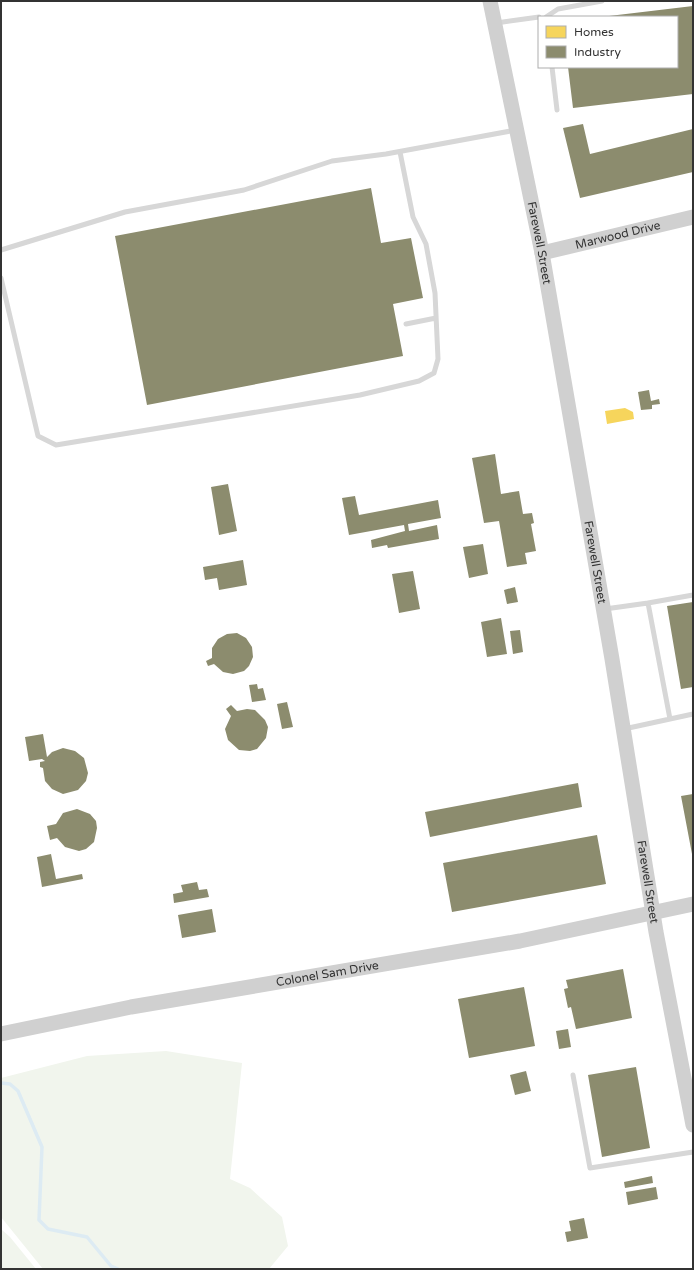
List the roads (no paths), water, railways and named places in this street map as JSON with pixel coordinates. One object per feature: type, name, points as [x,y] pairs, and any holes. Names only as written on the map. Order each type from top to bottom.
[{"type":"street","name":"Farewell Street","points":[[490,1],[542,253],[654,912],[693,1125]]},
{"type":"street","name":"Marwood Drive","points":[[542,253],[693,217]]},
{"type":"street","name":"Colonel Sam Drive","points":[[1,1034],[131,1007],[520,941],[693,904]]},
{"type":"lane","points":[[548,16],[558,9],[602,1]]},
{"type":"lane","points":[[495,23],[538,17]]},
{"type":"lane","points":[[552,68],[557,110]]},
{"type":"lane","points":[[1,250],[125,212],[244,190],[332,161],[400,152],[517,130]]},
{"type":"lane","points":[[1,278],[38,436],[56,444],[360,395],[419,381],[434,373],[438,359],[436,293],[426,244],[413,217],[400,152]]},
{"type":"lane","points":[[406,324],[436,318]]},
{"type":"lane","points":[[603,609],[693,595]]},
{"type":"lane","points":[[648,603],[670,719]]},
{"type":"lane","points":[[624,729],[693,714]]},
{"type":"lane","points":[[573,1075],[590,1168],[693,1152]]},
{"type":"waterway","points":[[1,1083],[10,1084],[18,1091],[42,1147],[39,1220],[48,1229],[87,1237],[111,1266],[118,1269]]}]
